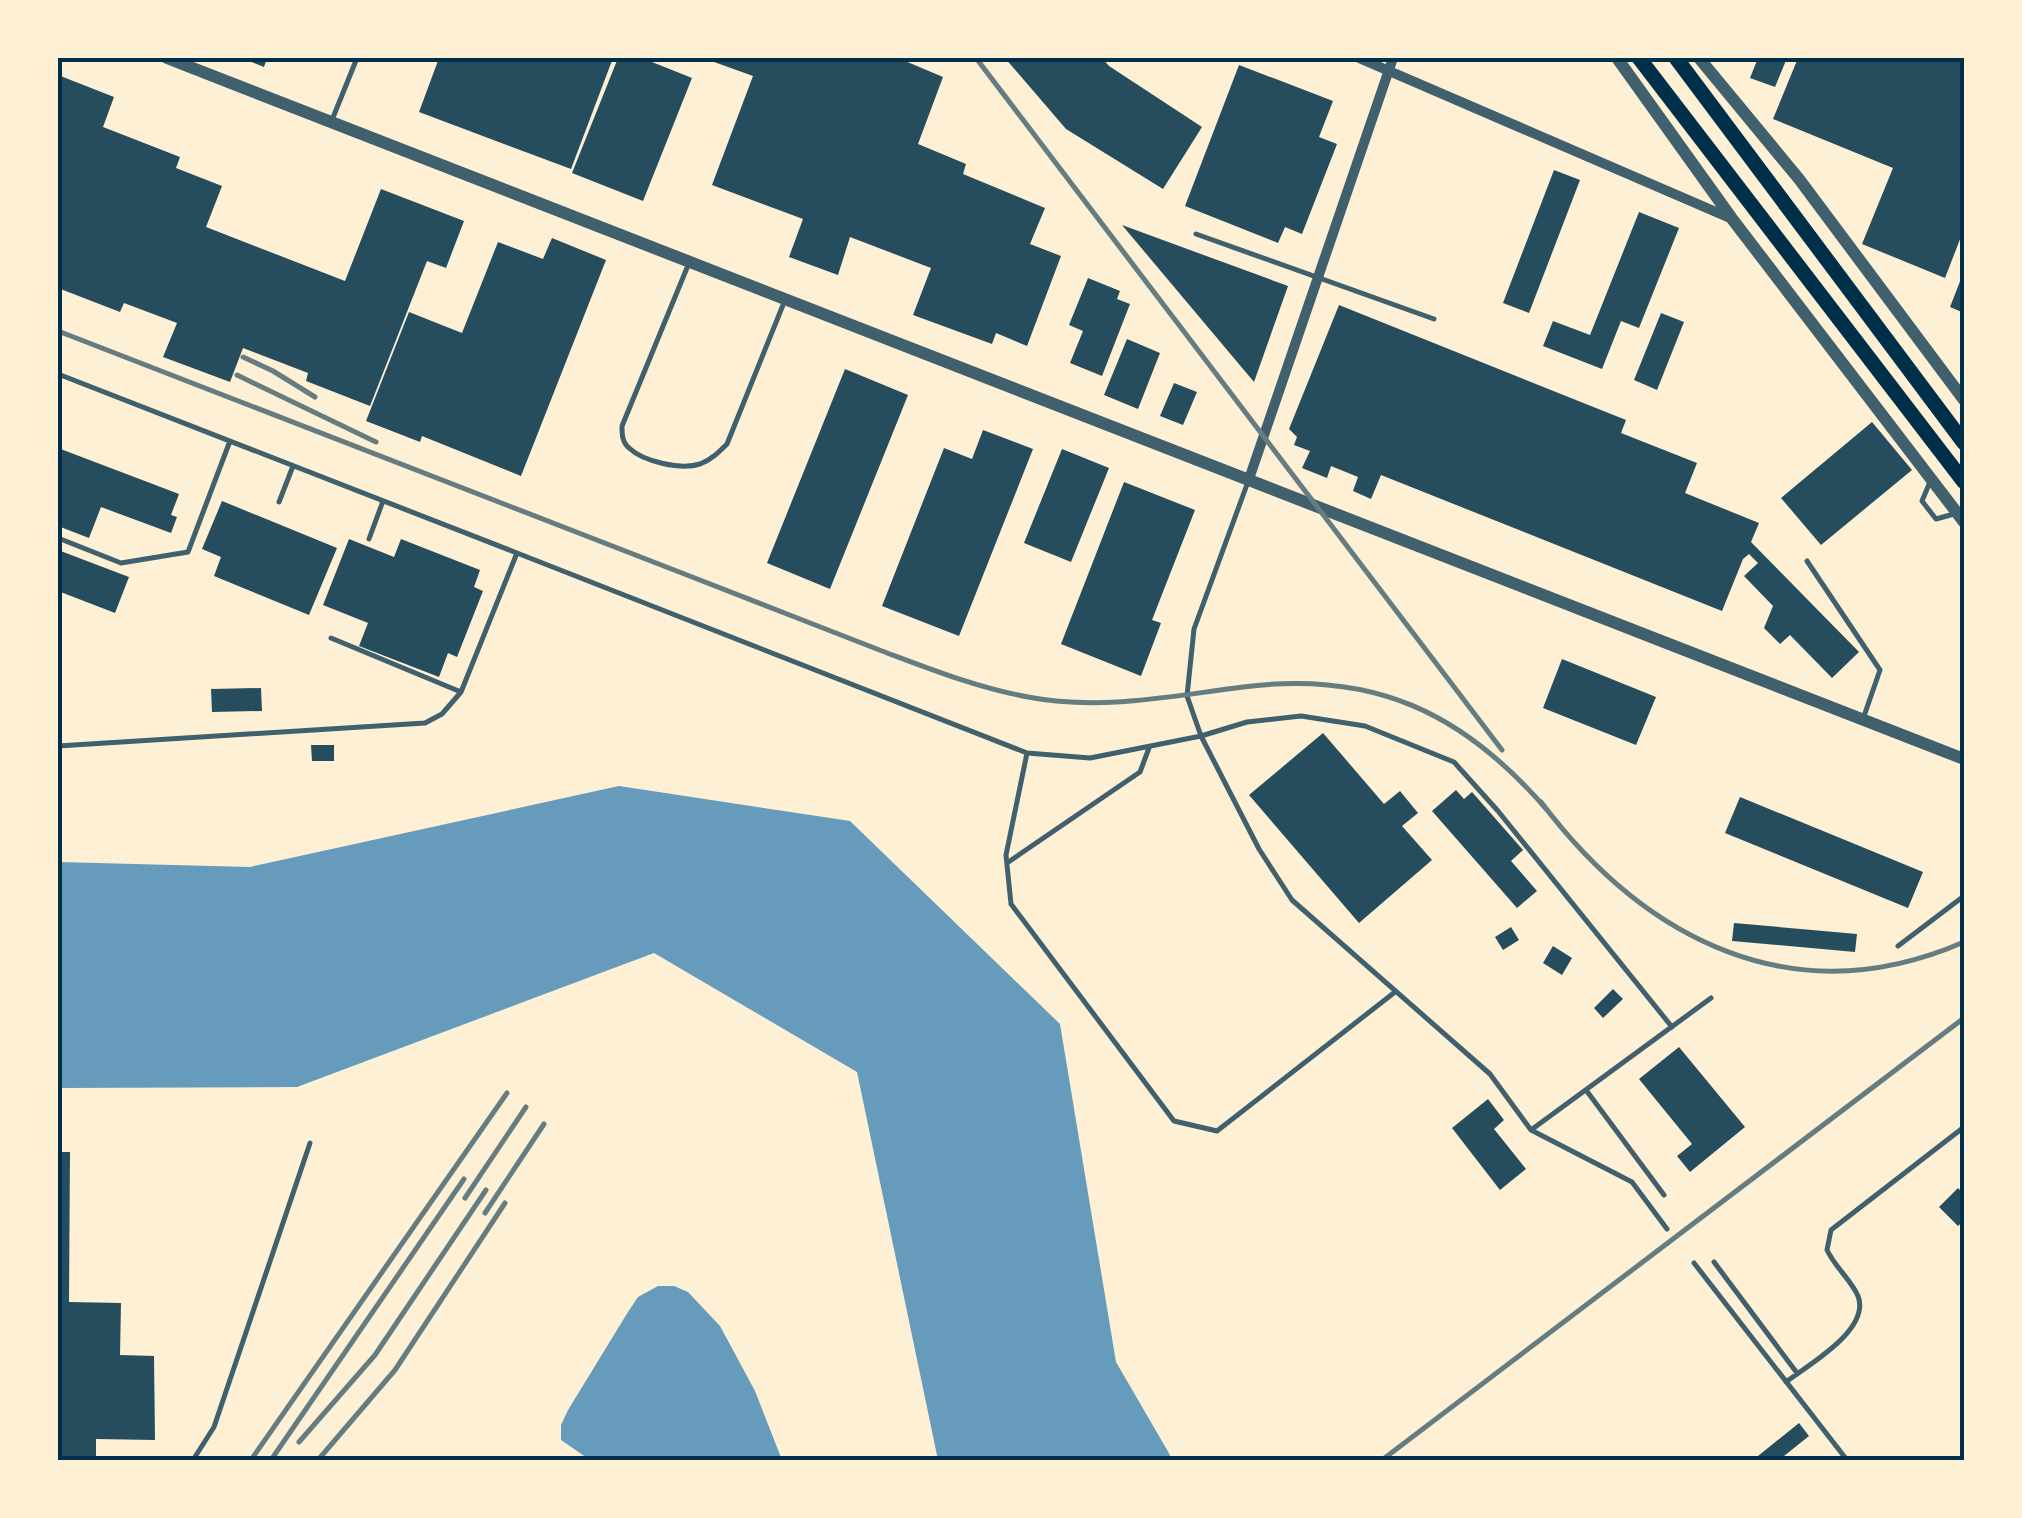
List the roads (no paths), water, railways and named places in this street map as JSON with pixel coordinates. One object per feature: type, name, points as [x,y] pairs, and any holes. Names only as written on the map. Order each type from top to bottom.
[{"type":"main road","points":[[1638,58],[1964,482]]},
{"type":"main road","points":[[1676,58],[1964,443]]},
{"type":"street","points":[[167,58],[1964,758]]},
{"type":"street","points":[[1359,58],[1392,63],[1733,220]]},
{"type":"street","points":[[1617,58],[1733,220],[1961,518]]},
{"type":"street","points":[[1699,58],[1798,179],[1964,400]]},
{"type":"street","points":[[1249,479],[1392,63]]},
{"type":"lane","points":[[330,122],[356,58]]},
{"type":"lane","points":[[1196,234],[1434,319]]},
{"type":"lane","points":[[690,260],[622,426],[623,439],[630,450],[668,464],[686,466],[702,464],[718,454],[726,444],[786,298]]},
{"type":"lane","points":[[58,374],[1027,752],[1090,758],[1201,736],[1248,722],[1301,716],[1366,726],[1454,762],[1672,1027]]},
{"type":"lane","points":[[58,538],[121,563],[188,552],[230,441]]},
{"type":"lane","points":[[278,502],[293,466]]},
{"type":"lane","points":[[1249,479],[1194,629],[1187,696],[1201,736],[1259,849],[1292,900],[1490,1074],[1532,1130],[1632,1182],[1667,1229]]},
{"type":"lane","points":[[1931,479],[1922,492],[1930,516],[1936,520],[1961,518]]},
{"type":"lane","points":[[369,540],[383,501]]},
{"type":"lane","points":[[58,746],[425,723],[442,714],[460,692],[517,553]]},
{"type":"lane","points":[[1808,561],[1880,670],[1864,719]]},
{"type":"lane","points":[[331,638],[460,692]]},
{"type":"lane","points":[[1007,862],[1140,772],[1150,746]]},
{"type":"lane","points":[[1027,752],[1007,862],[1011,904],[1174,1120],[1217,1131],[1396,992]]},
{"type":"lane","points":[[1898,946],[1964,896]]},
{"type":"lane","points":[[1532,1130],[1710,998]]},
{"type":"lane","points":[[1586,1090],[1664,1196]]},
{"type":"lane","points":[[1786,1382],[1844,1338],[1858,1318],[1858,1295],[1827,1250],[1832,1230],[1964,1126]]},
{"type":"lane","points":[[193,1460],[214,1427],[310,1143]]},
{"type":"lane","points":[[1714,1262],[1797,1373]]},
{"type":"lane","points":[[1694,1263],[1847,1460]]},
{"type":"water","points":[[619,786],[850,821],[1060,1024],[1116,1362],[1170,1460],[938,1460],[857,1072],[654,953],[297,1087],[58,1088],[58,862],[250,867]]},
{"type":"water","points":[[658,1286],[674,1286],[688,1292],[720,1326],[755,1391],[782,1460],[590,1460],[561,1440],[561,1425],[568,1410],[628,1312],[638,1297]]},
{"type":"railway","points":[[976,58],[1502,750]]},
{"type":"railway","points":[[58,331],[882,651],[991,689],[1082,703],[1136,701],[1290,683],[1334,685],[1375,693],[1449,724],[1483,748],[1548,811]]},
{"type":"railway","points":[[243,357],[315,397]]},
{"type":"railway","points":[[237,375],[376,442]]},
{"type":"railway","points":[[1541,802],[1582,851],[1627,893],[1676,927],[1728,952],[1783,967],[1841,971],[1901,963],[1964,942]]},
{"type":"railway","points":[[1382,1460],[1964,1018]]},
{"type":"railway","points":[[251,1460],[507,1093]]},
{"type":"railway","points":[[465,1198],[526,1107]]},
{"type":"railway","points":[[485,1213],[544,1124]]},
{"type":"railway","points":[[271,1460],[464,1179]]},
{"type":"railway","points":[[299,1442],[375,1355],[486,1190]]},
{"type":"railway","points":[[318,1460],[395,1370],[505,1203]]}]
